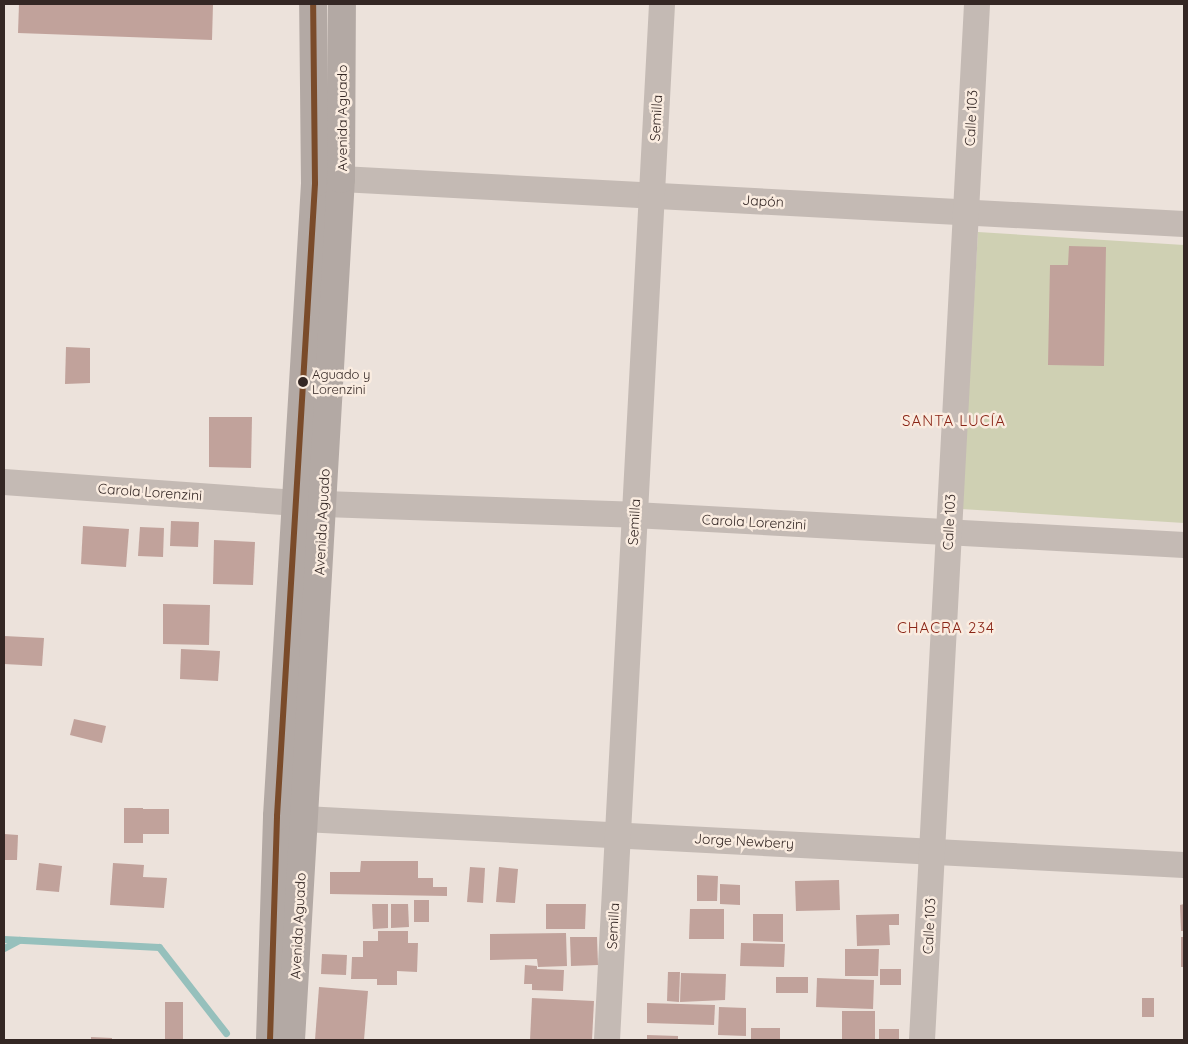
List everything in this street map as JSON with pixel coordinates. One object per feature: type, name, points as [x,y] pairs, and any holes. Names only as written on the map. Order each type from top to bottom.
[{"type":"main road","name":"Avenida Aguado","points":[[270,1040],[277,816],[315,183],[313,4]]},
{"type":"main road","name":"Avenida Aguado","points":[[291,1040],[324,504],[341,179],[342,4]]},
{"type":"street","name":"Semilla","points":[[607,1040],[662,4]]},
{"type":"street","name":"Calle 103","points":[[922,1040],[977,4]]},
{"type":"street","name":"Japón","points":[[341,179],[1184,224]]},
{"type":"street","name":"Carola Lorenzini","points":[[4,482],[297,503]]},
{"type":"street","name":"Carola Lorenzini","points":[[324,504],[634,515],[1184,545]]},
{"type":"street","name":"Jorge Newbery","points":[[304,818],[1184,865]]},
{"type":"green space","points":[[978,232],[1184,245],[1184,523],[961,509]]},
{"type":"building","points":[[19,4],[213,4],[212,40],[18,33]]},
{"type":"building","points":[[1069,246],[1106,247],[1104,366],[1048,365],[1050,265],[1068,265]]},
{"type":"building","points":[[66,347],[90,348],[90,383],[65,384]]},
{"type":"building","points":[[209,417],[252,417],[251,468],[209,467]]},
{"type":"building","points":[[171,521],[199,522],[198,547],[170,546]]},
{"type":"building","points":[[83,526],[129,529],[126,567],[81,564]]},
{"type":"building","points":[[140,527],[164,528],[163,557],[138,556]]},
{"type":"building","points":[[214,540],[255,542],[253,585],[213,584]]},
{"type":"building","points":[[163,604],[210,605],[209,645],[163,644]]},
{"type":"building","points":[[4,636],[44,638],[42,666],[4,664]]},
{"type":"building","points":[[181,649],[220,651],[218,681],[180,679]]},
{"type":"building","points":[[74,719],[106,726],[102,743],[70,735]]},
{"type":"building","points":[[124,808],[143,808],[143,843],[124,843]]},
{"type":"building","points":[[143,809],[169,809],[169,834],[143,834]]},
{"type":"building","points":[[4,834],[18,835],[17,860],[4,860]]},
{"type":"building","points":[[361,861],[418,861],[418,878],[433,878],[433,887],[447,887],[447,896],[330,894],[330,872],[360,872]]},
{"type":"building","points":[[39,863],[62,866],[59,892],[36,890]]},
{"type":"building","points":[[113,863],[144,865],[143,877],[167,878],[164,908],[110,905]]},
{"type":"building","points":[[470,867],[485,868],[483,903],[467,902]]},
{"type":"building","points":[[499,867],[518,869],[515,903],[496,902]]},
{"type":"building","points":[[697,875],[718,876],[717,901],[697,901]]},
{"type":"building","points":[[839,880],[840,910],[796,911],[795,881]]},
{"type":"building","points":[[720,884],[740,885],[740,905],[720,904]]},
{"type":"building","points":[[414,900],[429,900],[429,922],[414,922]]},
{"type":"building","points":[[372,904],[388,904],[388,928],[373,929]]},
{"type":"building","points":[[391,904],[408,904],[409,927],[391,928]]},
{"type":"building","points":[[546,904],[586,904],[585,929],[546,929]]},
{"type":"building","points":[[1184,904],[1184,931],[1181,931],[1180,905]]},
{"type":"building","points":[[690,909],[724,909],[724,939],[689,939]]},
{"type":"building","points":[[753,914],[783,914],[783,942],[753,941]]},
{"type":"building","points":[[899,914],[899,925],[889,925],[890,945],[857,946],[856,915]]},
{"type":"building","points":[[378,931],[408,931],[408,943],[418,943],[417,972],[397,971],[397,985],[377,985],[377,979],[351,979],[352,957],[363,957],[363,941],[378,941]]},
{"type":"building","points":[[566,933],[567,966],[538,967],[537,959],[490,960],[490,934]]},
{"type":"building","points":[[570,937],[597,937],[598,965],[571,966]]},
{"type":"building","points":[[1181,937],[1184,937],[1184,967],[1181,967]]},
{"type":"building","points":[[741,943],[785,944],[784,967],[740,966]]},
{"type":"building","points":[[845,949],[879,949],[878,976],[845,976]]},
{"type":"building","points":[[322,954],[347,955],[346,975],[321,974]]},
{"type":"building","points":[[525,965],[537,966],[537,969],[564,970],[563,991],[532,990],[532,984],[524,984]]},
{"type":"building","points":[[880,969],[901,969],[901,985],[880,985]]},
{"type":"building","points":[[668,972],[680,972],[679,1002],[667,1001]]},
{"type":"building","points":[[681,973],[726,974],[725,1000],[680,1002]]},
{"type":"building","points":[[776,977],[808,977],[808,993],[776,993]]},
{"type":"building","points":[[817,978],[874,980],[873,1009],[816,1007]]},
{"type":"building","points":[[319,987],[368,991],[364,1040],[315,1040]]},
{"type":"building","points":[[532,998],[594,1001],[592,1040],[530,1040]]},
{"type":"building","points":[[1142,998],[1154,998],[1154,1017],[1142,1017]]},
{"type":"building","points":[[165,1002],[183,1002],[183,1040],[165,1040]]},
{"type":"building","points":[[647,1003],[715,1005],[714,1025],[647,1023]]},
{"type":"building","points":[[719,1007],[746,1008],[746,1036],[718,1035]]},
{"type":"building","points":[[842,1011],[875,1011],[875,1040],[842,1040]]},
{"type":"building","points":[[751,1028],[780,1028],[780,1040],[751,1040]]},
{"type":"building","points":[[879,1029],[899,1029],[899,1040],[879,1040]]},
{"type":"building","points":[[647,1035],[678,1036],[678,1040],[647,1040]]},
{"type":"building","points":[[91,1037],[112,1038],[112,1040],[91,1040]]},
{"type":"waterway","points":[[4,939],[159,947],[226,1033]]},
{"type":"waterway","points":[[4,948],[19,940]]},
{"type":"transit line","points":[[270,1040],[277,816],[315,183],[313,4]]},
{"type":"place","name":"Aguado y Lorenzini","points":[[303,382]]},
{"type":"district","name":"SANTA LUCÍA","points":[[954,421]]},
{"type":"district","name":"CHACRA 234","points":[[946,628]]}]
